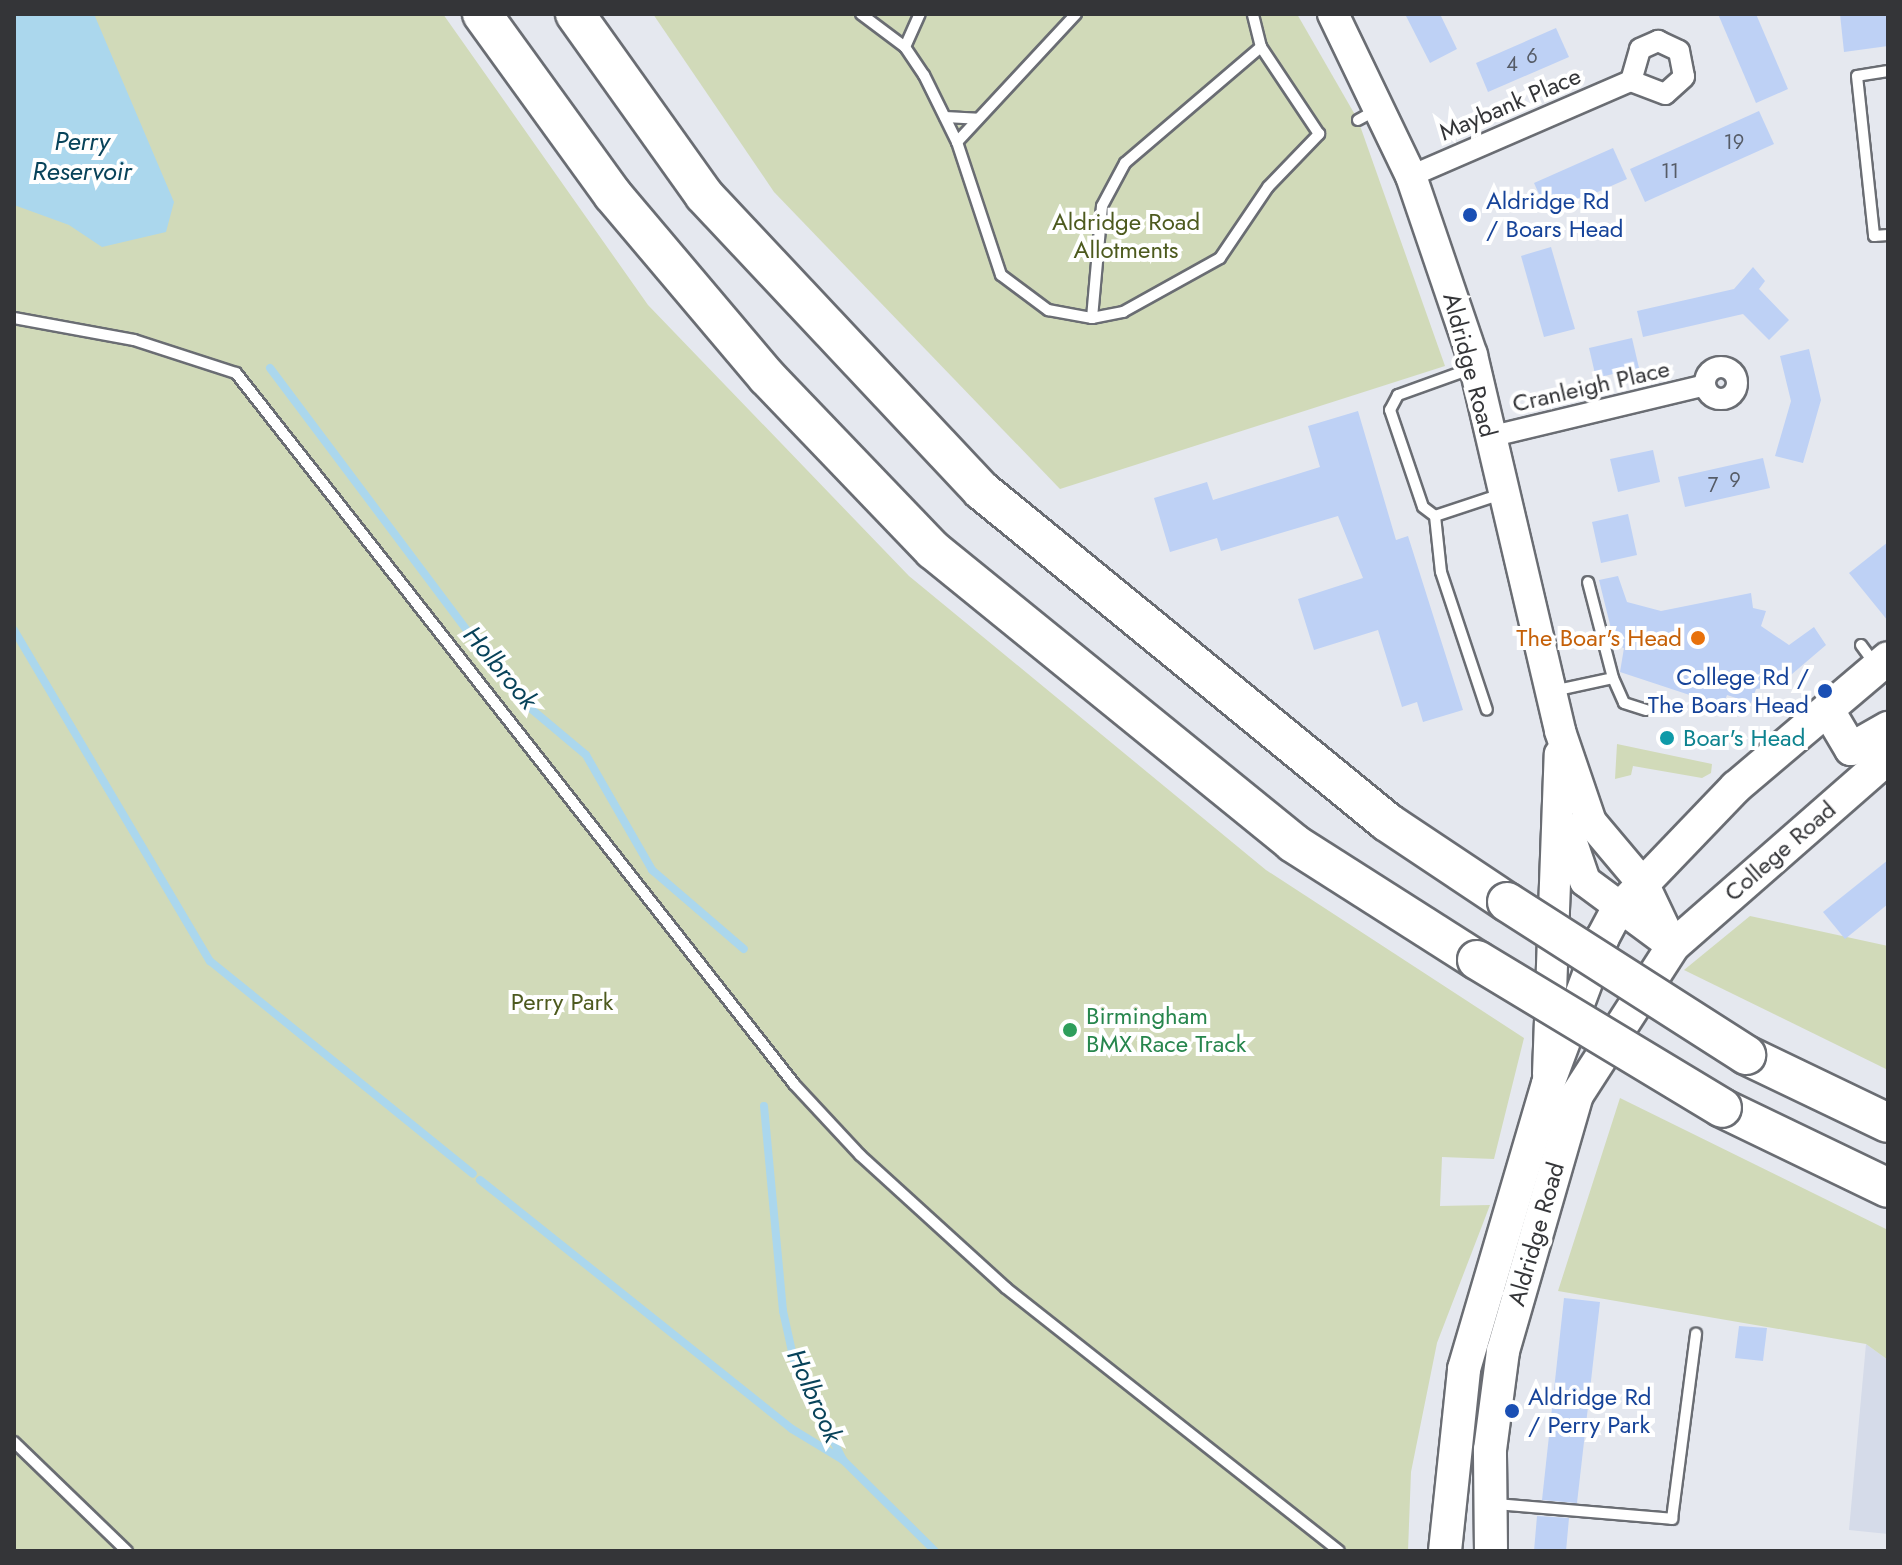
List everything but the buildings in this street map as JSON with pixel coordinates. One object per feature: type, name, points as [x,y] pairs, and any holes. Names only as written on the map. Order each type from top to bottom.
[{"type":"highway","points":[[482,14],[623,207],[767,377],[933,550],[1293,843],[1477,960],[1722,1108],[1888,1188]]},
{"type":"highway","points":[[575,14],[704,195],[981,490],[1387,822],[1746,1055],[1888,1123]]},
{"type":"main road","points":[[1644,885],[1736,787],[1829,712],[1875,657]]},
{"type":"main road","points":[[1829,712],[1853,749],[1888,728]]},
{"type":"main road","name":"College Road","points":[[1673,946],[1888,758]]},
{"type":"main road","name":"Aldridge Road","points":[[1445,1551],[1464,1369],[1548,1084],[1617,911],[1644,885]]},
{"type":"main road","name":"Aldridge Road","points":[[1491,1551],[1489,1504],[1503,1351],[1577,1095],[1673,946]]},
{"type":"street","name":"Aldridge Road","points":[[1333,14],[1370,114],[1411,176],[1475,367],[1560,731],[1591,822],[1644,885],[1673,946]]},
{"type":"street","name":"Maybank Place","points":[[1411,176],[1631,81]]},
{"type":"street","name":"Cranleigh Place","points":[[1489,437],[1705,385]]},
{"type":"street","name":"Aldridge Road","points":[[1548,1084],[1560,731]]},
{"type":"street","name":"Aldridge Road","points":[[1559,795],[1585,881],[1617,911],[1673,946]]},
{"type":"lane","points":[[861,14],[905,47],[945,117],[957,142],[1001,275],[1048,310],[1092,318],[1150,300],[1220,258],[1268,187],[1319,134],[1261,47],[1253,14]]},
{"type":"lane","points":[[905,47],[920,14]]},
{"type":"lane","points":[[957,142],[1076,14]]},
{"type":"lane","points":[[1092,318],[1102,206],[1125,163],[1261,47]]},
{"type":"lane","points":[[1888,71],[1857,76],[1874,236],[1888,235]]},
{"type":"lane","points":[[945,117],[978,119]]},
{"type":"lane","points":[[14,318],[134,340],[236,373],[784,1071],[860,1155],[1006,1288],[1339,1551]]},
{"type":"lane","points":[[1475,367],[1398,395],[1390,410],[1423,507],[1435,516],[1441,572],[1487,710]]},
{"type":"lane","points":[[1435,516],[1504,493]]},
{"type":"lane","points":[[1588,582],[1613,678],[1624,703],[1646,710]]},
{"type":"lane","points":[[1551,691],[1613,678]]},
{"type":"lane","points":[[1489,1504],[1672,1519],[1696,1334]]},
{"type":"lane","points":[[14,1442],[121,1549]]},
{"type":"shaded area","points":[[1866,1344],[1888,1360],[1888,1534],[1849,1530]]},
{"type":"green space","name":"Perry Park","points":[[14,14],[443,14],[648,305],[909,576],[1266,870],[1524,1038],[1494,1159],[1442,1157],[1440,1206],[1490,1205],[1437,1343],[1411,1472],[1408,1551],[14,1551]]},
{"type":"green space","name":"Aldridge Road Allotments","points":[[653,14],[1297,14],[1358,120],[1445,366],[1060,489],[774,192]]},
{"type":"green space","points":[[1617,744],[1712,764],[1711,773],[1702,778],[1633,766],[1631,775],[1615,779]]},
{"type":"green space","points":[[1750,916],[1888,946],[1888,1070],[1684,970]]},
{"type":"green space","points":[[1620,1098],[1888,1230],[1888,1360],[1866,1344],[1558,1291]]},
{"type":"water","name":"Perry Reservoir","points":[[14,14],[94,14],[174,202],[166,232],[102,247],[69,225],[14,205]]},
{"type":"waterway","name":"Holbrook","points":[[270,368],[517,697],[586,755],[652,870],[744,949]]},
{"type":"waterway","points":[[14,630],[210,961],[473,1174]]},
{"type":"waterway","name":"Holbrook","points":[[764,1106],[783,1311],[795,1365],[843,1460],[935,1551]]},
{"type":"waterway","points":[[480,1180],[792,1429],[843,1460]]},
{"type":"place","name":"Aldridge Rd / Boars Head","points":[[1470,215]]},
{"type":"place","name":"The Boar's Head","points":[[1698,638]]},
{"type":"place","name":"College Rd / The Boars Head","points":[[1825,691]]},
{"type":"place","name":"Boar's Head","points":[[1667,738]]},
{"type":"place","name":"Birmingham BMX Race Track","points":[[1070,1030]]},
{"type":"place","name":"Aldridge Rd / Perry Park","points":[[1512,1411]]}]
